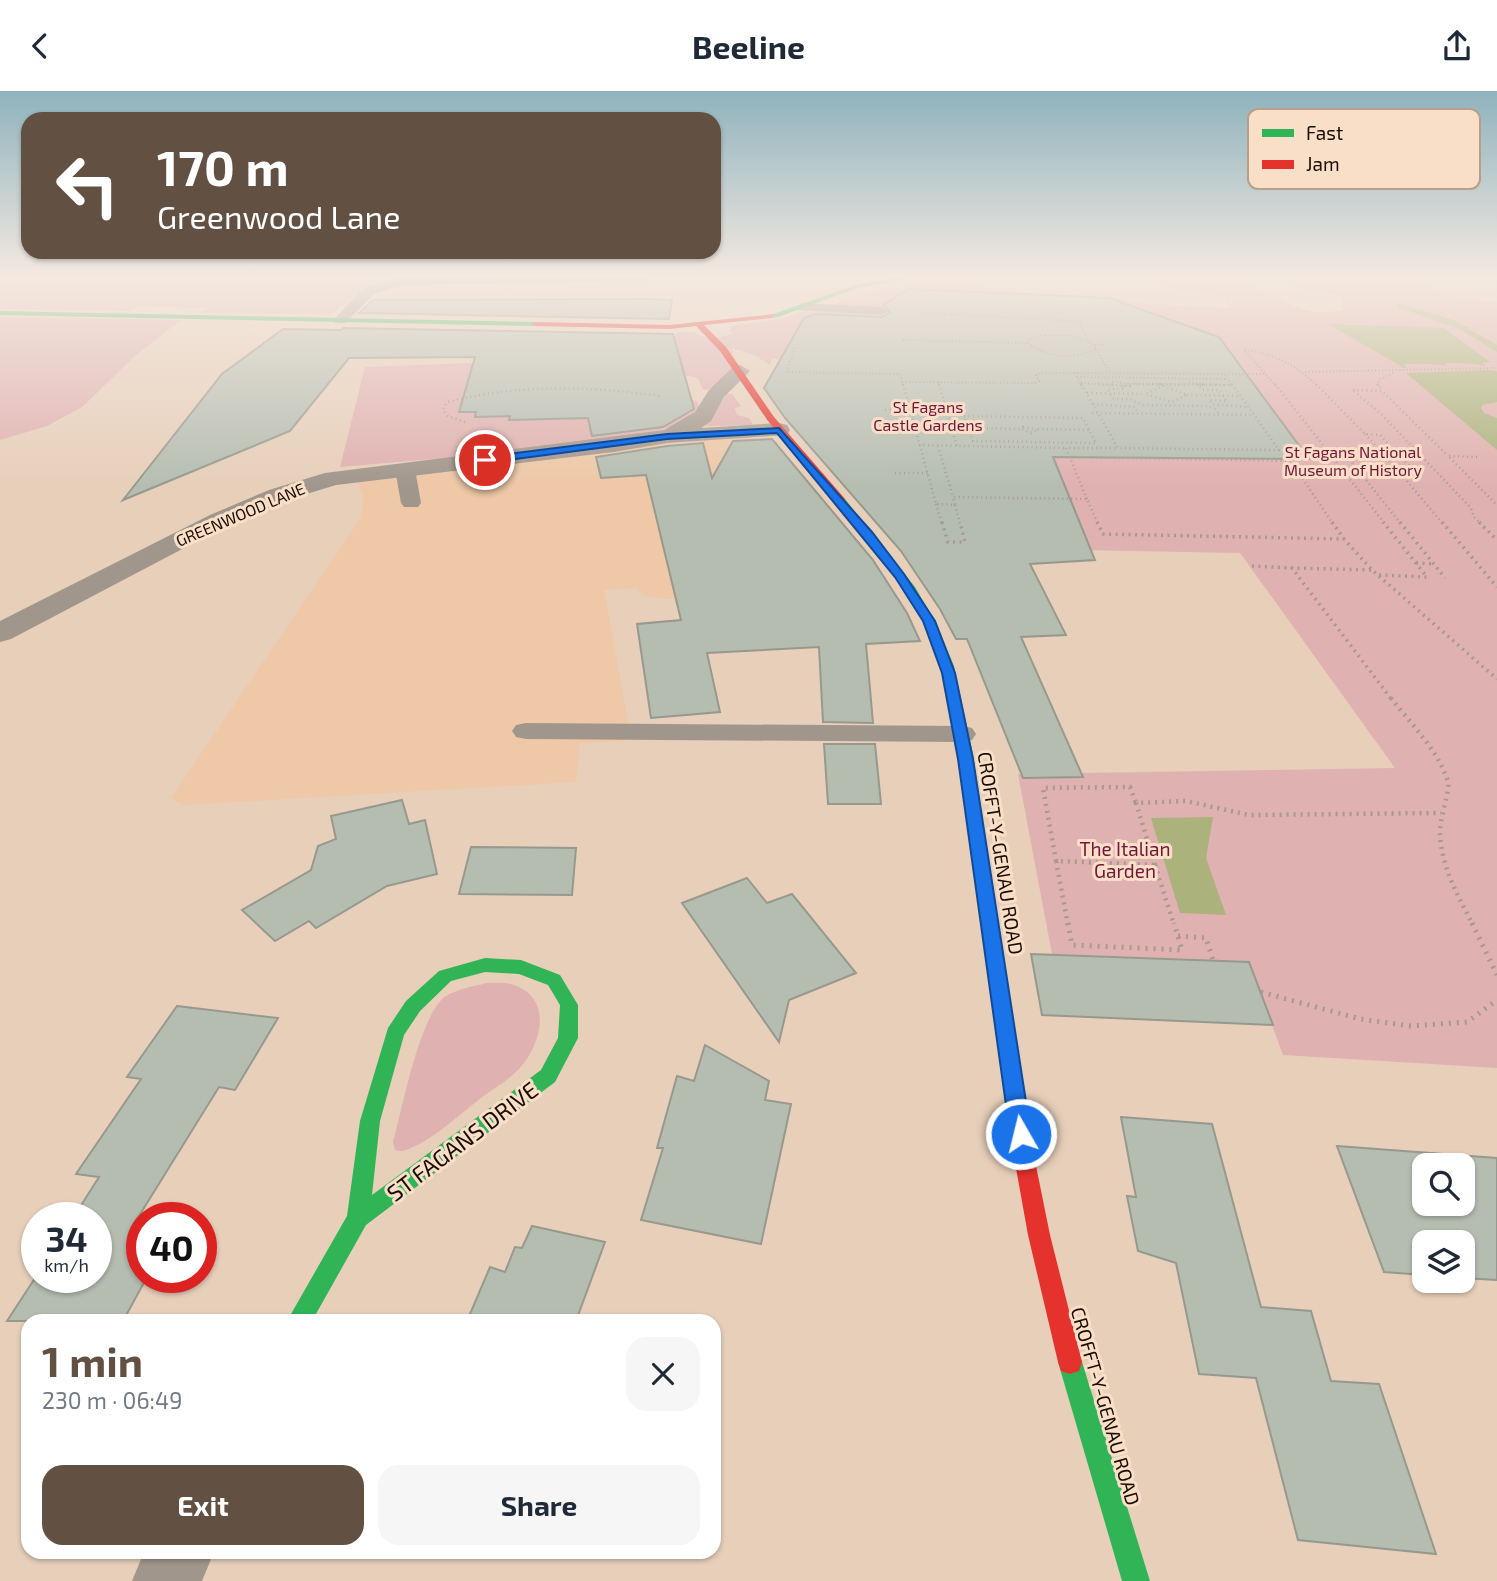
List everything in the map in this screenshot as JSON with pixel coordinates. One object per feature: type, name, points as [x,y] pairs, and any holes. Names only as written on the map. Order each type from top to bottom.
[{"type":"street","name":"CROFFT-Y-GENAU ROAD","points":[[723,347],[779,430],[868,534],[918,602],[943,653],[962,734],[1028,1183],[1048,1282],[1082,1408],[1136,1581]]},
{"type":"street","name":"GREENWOOD LANE","points":[[667,436],[682,431],[703,416],[716,394],[740,371]]},
{"type":"street","name":"GREENWOOD LANE","points":[[0,632],[191,533],[250,506],[333,478],[602,447],[667,436],[779,430]]},
{"type":"street","name":"ST FAGANS DRIVE","points":[[303,1314],[358,1218],[370,1121],[395,1033],[412,1006],[445,976],[485,965],[521,967],[554,981],[569,1005],[568,1038],[548,1076],[358,1218]]},
{"type":"street","points":[[166,1581],[177,1559]]},
{"type":"lane","points":[[405,469],[411,503]]},
{"type":"lane","points":[[526,731],[962,734]]},
{"type":"path","points":[[796,347],[786,372],[900,375],[948,542],[965,542],[938,446]]},
{"type":"path","points":[[1032,347],[1038,351],[1062,355],[1083,354],[1096,347],[1110,373]]},
{"type":"path","points":[[1379,575],[1427,577],[1244,350],[1256,349],[1304,372],[1402,475],[1497,587]]},
{"type":"path","points":[[1304,372],[1497,368]]},
{"type":"path","points":[[1399,370],[1379,380],[1377,384],[1382,391],[1497,505]]},
{"type":"path","points":[[829,373],[829,380]]},
{"type":"path","points":[[902,382],[1035,383],[1040,381],[1036,375],[1040,373],[1118,380],[1128,384],[1207,387],[1205,385]]},
{"type":"path","points":[[1152,374],[1160,386],[1187,395],[1240,396]]},
{"type":"path","points":[[1076,375],[1266,374]]},
{"type":"path","points":[[1076,375],[1118,448]]},
{"type":"path","points":[[919,445],[1279,450],[1226,375]]},
{"type":"path","points":[[1113,383],[1112,381],[1118,380],[1155,378],[1194,381],[1228,379]]},
{"type":"path","points":[[1190,385],[1189,382],[1194,381],[1205,385],[1233,385]]},
{"type":"path","points":[[937,382],[957,446]]},
{"type":"path","points":[[1081,383],[1130,386],[1128,384]]},
{"type":"path","points":[[1122,386],[1124,389],[1107,389],[1114,399],[1130,399],[1133,403]]},
{"type":"path","points":[[1144,394],[1160,386]]},
{"type":"path","points":[[558,390],[566,387]]},
{"type":"path","points":[[472,425],[448,416],[443,410],[447,402],[496,393],[566,387],[664,397]]},
{"type":"path","points":[[1199,387],[1202,390],[1219,390],[1227,401],[1209,400],[1212,404]]},
{"type":"path","points":[[1382,391],[1353,390],[1382,415],[1471,508],[1474,517],[1497,540]]},
{"type":"path","points":[[1087,393],[1144,394],[1173,404],[1180,414]]},
{"type":"path","points":[[1173,404],[1187,395]]},
{"type":"path","points":[[1126,405],[1125,403],[1173,404],[1223,409],[1221,406]]},
{"type":"path","points":[[1093,404],[1143,408],[1142,405]]},
{"type":"path","points":[[1206,406],[1204,404],[1248,407]]},
{"type":"path","points":[[1135,407],[1139,413]]},
{"type":"path","points":[[1215,409],[1219,414]]},
{"type":"path","points":[[885,410],[948,411]]},
{"type":"path","points":[[1092,413],[1254,415]]},
{"type":"path","points":[[964,416],[1083,418],[1096,443],[972,441],[968,428],[964,416]]},
{"type":"path","points":[[1023,417],[1028,427]]},
{"type":"path","points":[[968,428],[1089,430]]},
{"type":"path","points":[[1021,429],[1031,433],[1035,442]]},
{"type":"path","points":[[1031,433],[1038,429]]},
{"type":"path","points":[[1365,434],[1380,435],[1419,476],[1402,475]]},
{"type":"path","points":[[1066,448],[1103,534],[1344,539]]},
{"type":"path","points":[[1208,449],[1215,460]]},
{"type":"path","points":[[1383,454],[1356,453],[1347,456],[1445,578]]},
{"type":"path","points":[[1399,454],[1419,455]]},
{"type":"path","points":[[1448,456],[1477,457]]},
{"type":"path","points":[[1069,457],[1291,461],[1344,539],[1372,570],[1497,679]]},
{"type":"path","points":[[895,473],[928,473]]},
{"type":"path","points":[[1069,478],[1078,478]]},
{"type":"path","points":[[953,497],[1087,499]]},
{"type":"path","points":[[936,505],[955,505]]},
{"type":"path","points":[[1416,563],[1434,564]]},
{"type":"path","points":[[1252,566],[1372,570]]},
{"type":"path","points":[[1292,568],[1438,760],[1449,785],[1441,813],[1440,835],[1446,871],[1497,975]]},
{"type":"path","points":[[1130,787],[1182,950],[1072,945],[1056,861],[1043,788],[1130,787]]},
{"type":"path","points":[[1136,803],[1186,801],[1249,815],[1441,813]]},
{"type":"path","points":[[1056,861],[1156,865]]},
{"type":"path","points":[[1178,936],[1206,938],[1213,960]]},
{"type":"path","points":[[1261,992],[1360,1020],[1411,1026],[1467,1022],[1497,1000]]},
{"type":"shaded area","points":[[1367,347],[1469,347],[1490,362],[1482,363],[1486,366],[1460,363],[1444,363],[1447,366],[1403,364],[1407,368]]},
{"type":"shaded area","points":[[1497,371],[1497,402],[1482,405],[1481,408],[1484,413],[1497,418],[1497,450],[1406,373]]},
{"type":"shaded area","points":[[747,437],[774,441],[881,589],[666,599],[645,596],[636,588],[604,590],[629,726],[626,741],[580,743],[576,782],[184,805],[171,798],[360,519],[364,496],[356,481],[664,442]]},
{"type":"shaded area","points":[[1213,817],[1206,858],[1226,915],[1180,913],[1151,818]]},
{"type":"green space","points":[[0,347],[147,347],[82,407],[47,426],[0,440]]},
{"type":"green space","name":"St Fagans National Museum of History","points":[[663,347],[1497,347],[1497,1068],[1283,1055],[1272,1025],[1215,1022],[1195,959],[1052,954],[1018,774],[1395,768],[1240,553],[1077,550],[780,360],[772,358],[770,365],[756,356],[732,348],[734,367],[717,387],[703,390],[698,378],[680,374],[688,399],[697,401],[699,406],[694,415],[678,425],[634,437],[492,454],[340,467],[365,367],[657,356]]},
{"type":"green space","points":[[727,394],[732,394],[741,406],[735,408],[737,415],[749,418],[753,425],[705,426]]},
{"type":"green space","points":[[487,983],[514,985],[527,992],[535,1001],[540,1023],[538,1036],[527,1059],[507,1080],[440,1131],[409,1149],[395,1150],[393,1142],[413,1063],[428,1021],[446,996]]},
{"type":"building","points":[[259,347],[677,347],[694,409],[663,427],[592,436],[588,418],[509,420],[510,416],[475,417],[476,412],[459,412],[475,357],[349,358],[290,431],[123,500],[222,374]]},
{"type":"building","name":"St Fagans Castle Gardens","points":[[788,347],[1226,347],[1309,459],[1053,457],[1095,560],[1030,564],[1066,635],[1021,637],[1083,777],[1023,778],[967,639],[956,639],[940,609],[901,551],[785,418],[764,388]]},
{"type":"building","points":[[772,439],[873,560],[907,613],[920,641],[866,644],[873,723],[823,722],[819,647],[707,653],[720,712],[651,718],[637,624],[681,620],[646,475],[601,478],[596,457],[703,443],[712,478],[733,441]]},
{"type":"building","points":[[824,744],[875,744],[881,804],[828,804]]},
{"type":"building","points":[[402,800],[409,824],[425,820],[437,874],[387,886],[316,928],[309,921],[275,941],[242,910],[311,870],[318,846],[336,839],[331,816]]},
{"type":"building","points":[[471,847],[576,848],[572,895],[459,894]]},
{"type":"building","points":[[747,878],[767,903],[792,894],[856,973],[789,1000],[779,1042],[682,903]]},
{"type":"building","points":[[1031,954],[1249,962],[1273,1025],[1042,1015]]},
{"type":"building","points":[[177,1006],[278,1018],[235,1090],[219,1087],[148,1202],[126,1202],[126,1293],[138,1293],[127,1314],[21,1314],[21,1321],[7,1321],[25,1293],[112,1293],[112,1202],[83,1202],[99,1177],[76,1174],[141,1079],[127,1077]]},
{"type":"building","points":[[705,1045],[769,1081],[765,1100],[791,1104],[761,1244],[641,1220],[663,1148],[657,1148],[677,1076],[694,1081]]},
{"type":"building","points":[[1121,1117],[1212,1124],[1261,1307],[1311,1311],[1331,1381],[1379,1384],[1436,1554],[1298,1540],[1256,1378],[1199,1374],[1176,1263],[1138,1251],[1127,1196],[1136,1197]]},
{"type":"building","points":[[1337,1146],[1430,1153],[1412,1153],[1412,1216],[1475,1216],[1475,1156],[1497,1158],[1497,1280],[1475,1279],[1475,1230],[1412,1230],[1412,1274],[1384,1272]]},
{"type":"building","points":[[532,1226],[605,1242],[579,1314],[470,1314],[490,1267],[505,1272],[515,1247],[522,1248]]},
{"type":"waterway","points":[[1494,347],[1497,349]]},
{"type":"traffic: fast","points":[[841,501],[883,551],[921,605],[947,666],[966,754],[1022,1146]]},
{"type":"traffic: fast","points":[[485,965],[521,967],[554,980],[569,1005],[568,1038],[548,1076],[358,1218],[370,1121],[395,1033],[413,1006],[445,976],[485,965]]},
{"type":"traffic: fast","points":[[303,1314],[358,1218]]},
{"type":"traffic: fast","points":[[1070,1362],[1136,1581]]},
{"type":"traffic: jam","points":[[721,347],[771,419],[841,501]]},
{"type":"traffic: jam","points":[[1022,1146],[1039,1235],[1070,1362]]},
{"type":"route","points":[[485,460],[667,436],[779,430],[868,534],[918,602],[943,653],[962,734],[1021,1134]]},
{"type":"park label","name":"The Italian Garden","points":[[1125,859]]}]
